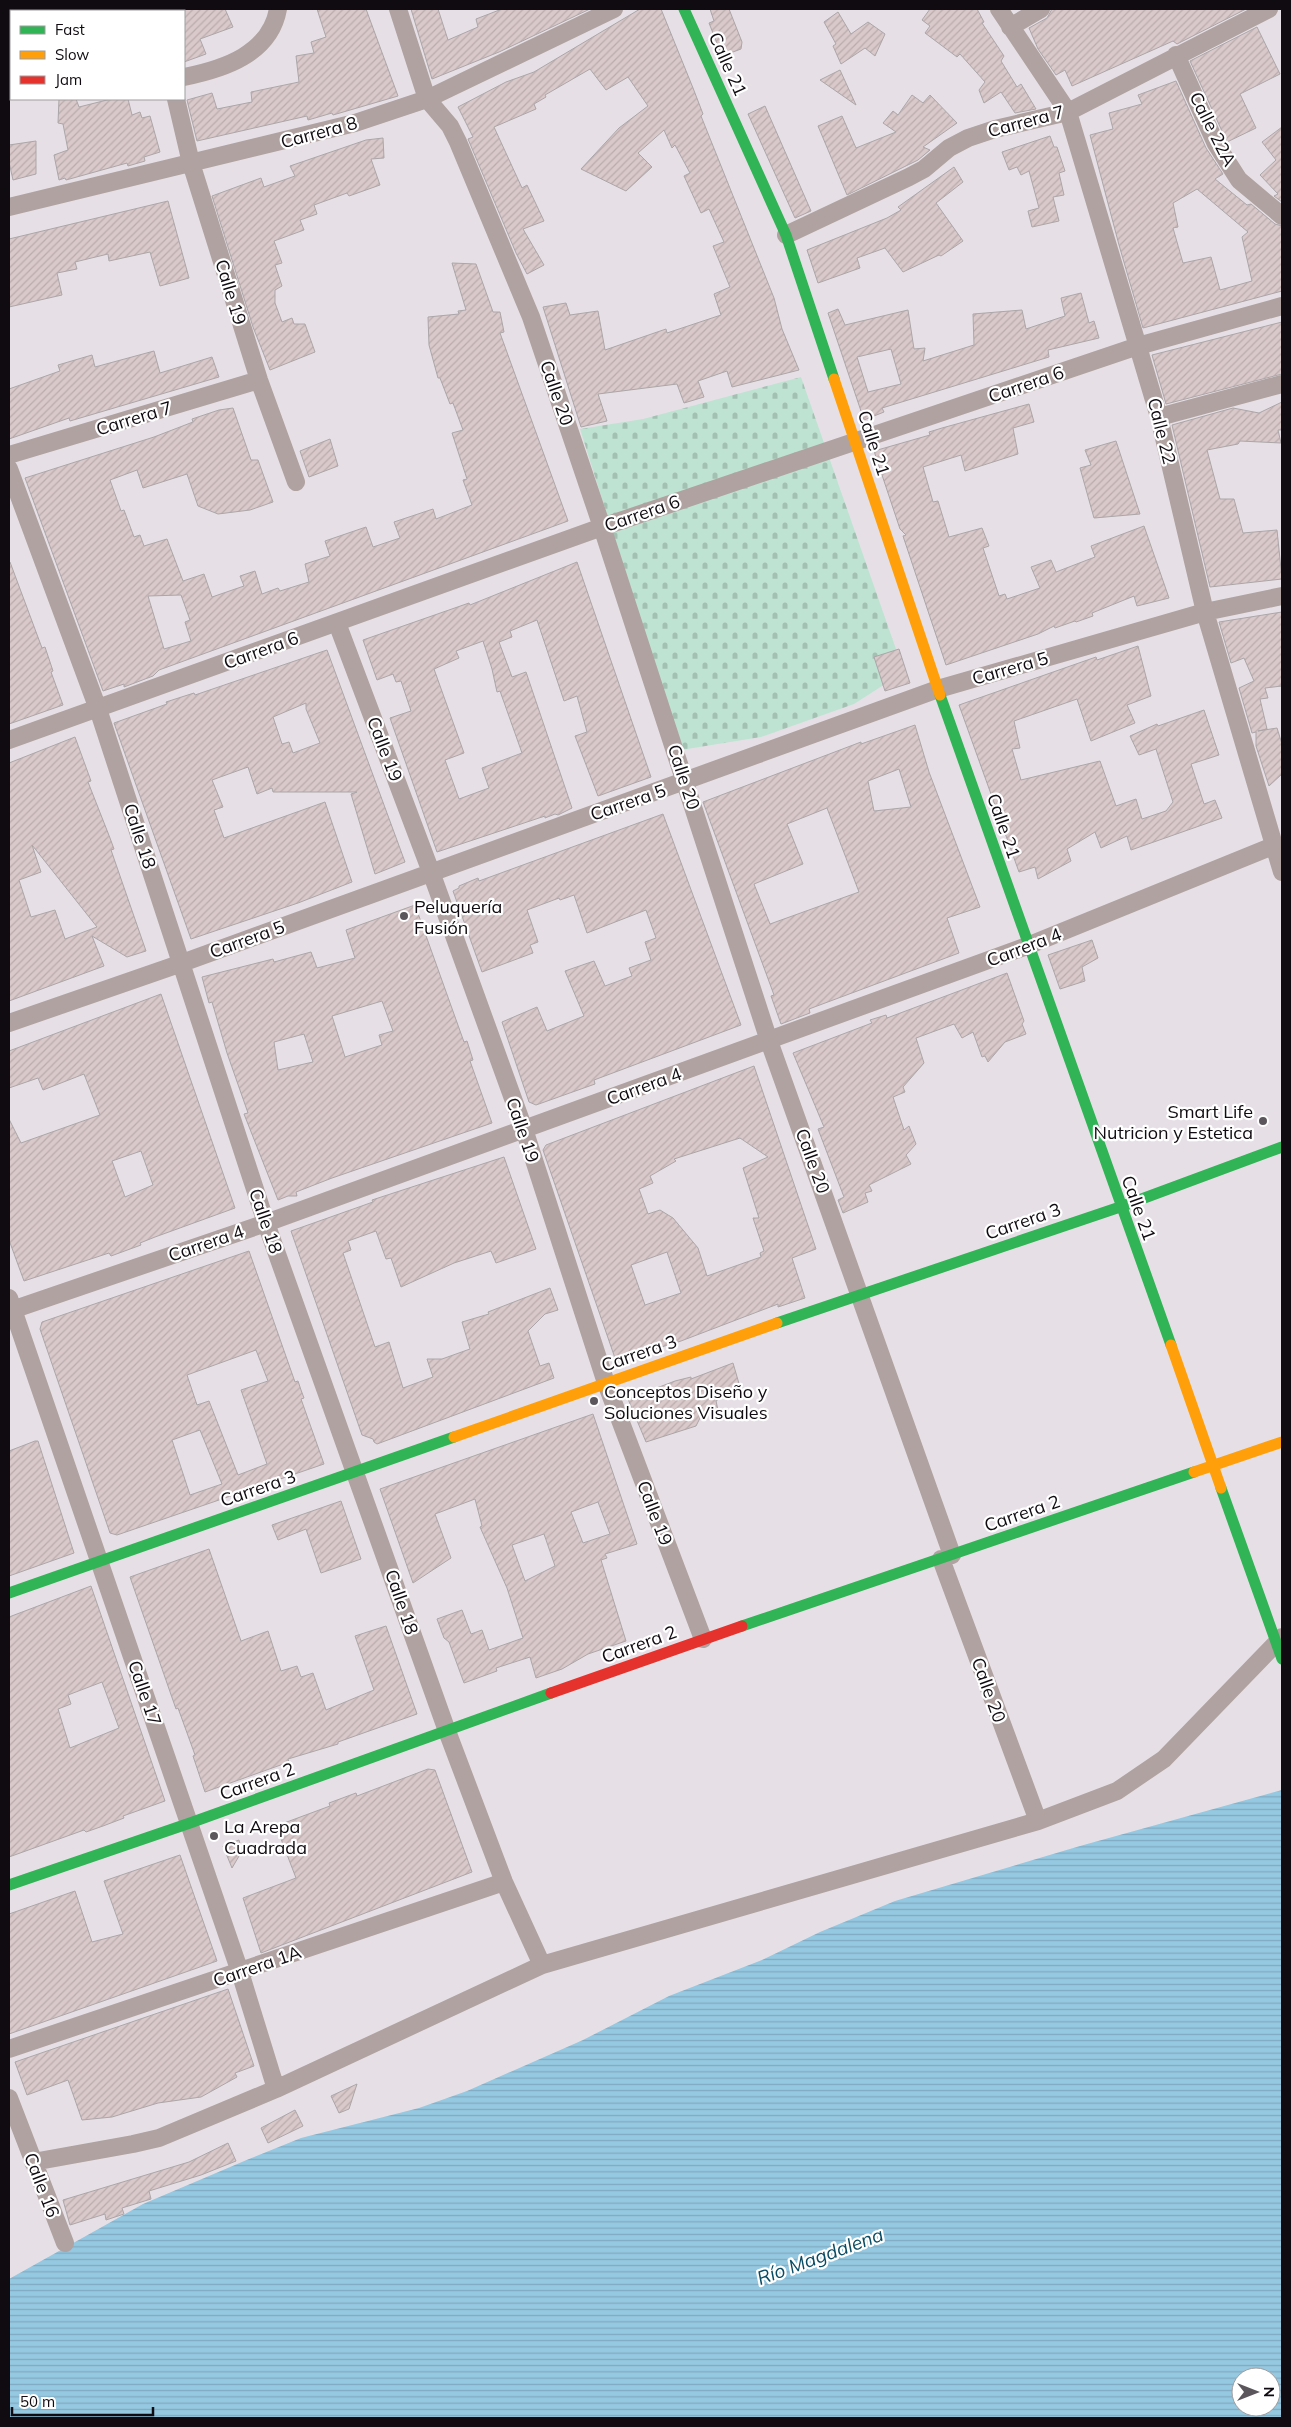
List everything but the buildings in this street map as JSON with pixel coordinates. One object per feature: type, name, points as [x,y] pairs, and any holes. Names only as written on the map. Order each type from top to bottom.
[{"type":"main road","name":"Calle 21","points":[[684,9],[786,235],[938,690],[1027,946],[1212,1467],[1280,1647]]},
{"type":"main road","name":"Carrera 3","points":[[9,1593],[861,1294],[1120,1207],[1282,1147]]},
{"type":"main road","name":"Carrera 2","points":[[9,1885],[190,1823],[704,1639],[1282,1442]]},
{"type":"street","points":[[185,77],[206,72],[233,62],[260,45],[276,24],[278,9]]},
{"type":"street","name":"Calle 20","points":[[398,9],[427,99],[450,126],[458,142],[527,307],[602,527],[769,1041],[861,1294],[946,1557],[1038,1821]]},
{"type":"street","name":"Carrera 8","points":[[9,207],[355,123],[427,99],[614,9]]},
{"type":"street","name":"Calle 22","points":[[999,9],[1068,112],[1159,417],[1206,612],[1282,872]]},
{"type":"street","points":[[1010,27],[1041,9]]},
{"type":"street","name":"Carrera 7","points":[[786,235],[924,169],[949,148],[968,138],[994,129],[1068,112],[1269,9]]},
{"type":"street","name":"Calle 22A","points":[[1176,55],[1216,144],[1225,158],[1240,180],[1282,216]]},
{"type":"street","name":"Calle 19","points":[[176,100],[191,163],[259,380],[296,482]]},
{"type":"street","name":"Carrera 6","points":[[9,740],[98,710],[602,527],[1138,346],[1282,306]]},
{"type":"street","name":"Carrera 7","points":[[9,456],[259,380]]},
{"type":"street","points":[[1159,417],[1282,384]]},
{"type":"street","name":"Calle 18","points":[[9,469],[98,710],[266,1223],[447,1731],[504,1882],[542,1966]]},
{"type":"street","name":"Carrera 5","points":[[9,1023],[182,963],[938,690],[1206,612],[1282,596]]},
{"type":"street","name":"Calle 19","points":[[337,623],[431,872],[524,1128],[606,1383],[704,1639]]},
{"type":"street","name":"Carrera 4","points":[[10,1306],[266,1223],[524,1128],[769,1041],[1027,946],[1273,846]]},
{"type":"street","name":"Calle 17","points":[[10,1306],[190,1823],[240,1972],[276,2089]]},
{"type":"street","points":[[33,2162],[159,2138],[276,2089],[542,1966],[1038,1821],[1117,1791],[1164,1759],[1280,1647]]},
{"type":"street","name":"Carrera 1A","points":[[9,2050],[504,1882]]},
{"type":"street","name":"Calle 16","points":[[9,2098],[65,2243]]},
{"type":"green space","points":[[801,377],[904,672],[854,704],[761,737],[681,750],[580,429],[643,419]]},
{"type":"water","name":"Río Magdalena","points":[[1282,1790],[1282,2418],[9,2418],[9,2279],[143,2204],[301,2138],[419,2108],[467,2091],[583,2040],[669,1996],[762,1960],[820,1932],[895,1901],[1080,1846]]},
{"type":"traffic: fast","points":[[684,9],[786,235],[834,379]]},
{"type":"traffic: fast","points":[[940,695],[1171,1345]]},
{"type":"traffic: fast","points":[[777,1323],[1120,1207],[1282,1147]]},
{"type":"traffic: fast","points":[[9,1593],[454,1437]]},
{"type":"traffic: fast","points":[[742,1626],[1194,1472]]},
{"type":"traffic: fast","points":[[1221,1488],[1282,1659]]},
{"type":"traffic: fast","points":[[9,1885],[190,1823],[551,1693]]},
{"type":"traffic: slow","points":[[834,379],[940,695]]},
{"type":"traffic: slow","points":[[454,1437],[777,1323]]},
{"type":"traffic: slow","points":[[1171,1345],[1221,1488]]},
{"type":"traffic: slow","points":[[1194,1472],[1282,1442]]},
{"type":"traffic: jam","points":[[551,1693],[742,1626]]},
{"type":"place","name":"Peluquería Fusión","points":[[404,916]]},
{"type":"place","name":"Smart Life Nutricion y Estetica","points":[[1263,1121]]},
{"type":"place","name":"Conceptos Diseño y Soluciones Visuales","points":[[594,1401]]},
{"type":"place","name":"La Arepa Cuadrada","points":[[214,1836]]}]
